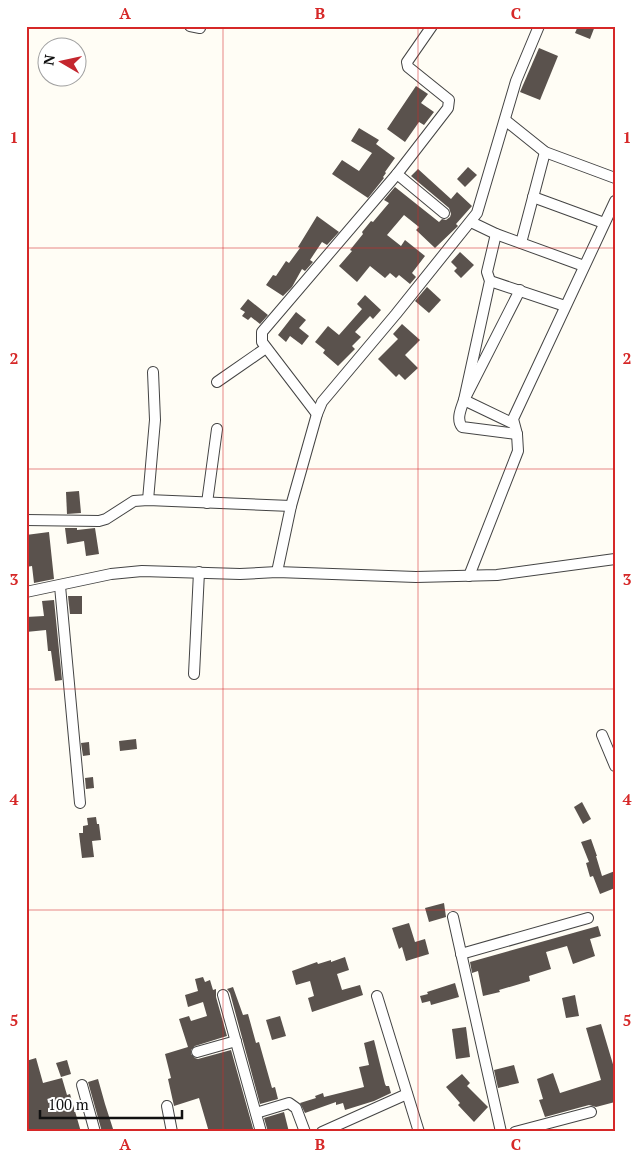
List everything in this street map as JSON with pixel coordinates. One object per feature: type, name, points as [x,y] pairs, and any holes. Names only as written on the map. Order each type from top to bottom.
[{"type":"street","points":[[317,414],[261,339],[265,327],[396,174],[450,104],[449,100],[408,67],[407,62],[432,26]]},
{"type":"street","points":[[277,572],[291,506],[322,402],[471,222],[481,203],[516,81],[539,26]]},
{"type":"street","points":[[505,120],[545,152],[615,178]]},
{"type":"street","points":[[522,243],[545,152]]},
{"type":"street","points":[[396,174],[444,214]]},
{"type":"street","points":[[533,197],[604,223]]},
{"type":"street","points":[[512,424],[515,412],[615,201]]},
{"type":"street","points":[[471,222],[496,234],[584,266]]},
{"type":"street","points":[[496,234],[486,272],[490,281],[459,423],[462,427],[517,434]]},
{"type":"street","points":[[490,281],[565,306]]},
{"type":"street","points":[[464,400],[520,290]]},
{"type":"street","points":[[217,382],[266,348]]},
{"type":"street","points":[[148,500],[156,420],[153,372]]},
{"type":"street","points":[[464,400],[512,424],[517,434],[518,451],[469,576]]},
{"type":"street","points":[[207,504],[217,429]]},
{"type":"street","points":[[26,520],[99,521],[106,519],[134,502],[148,500],[207,504],[291,506]]},
{"type":"street","points":[[26,592],[111,574],[134,572],[240,574],[277,572],[344,576],[497,576],[615,559]]},
{"type":"street","points":[[194,674],[199,572]]},
{"type":"street","points":[[60,586],[80,803]]},
{"type":"street","points":[[602,735],[615,766]]},
{"type":"street","points":[[452,917],[502,1132]]},
{"type":"street","points":[[461,954],[588,918]]},
{"type":"street","points":[[224,995],[261,1132]]},
{"type":"street","points":[[377,996],[419,1132]]},
{"type":"street","points":[[197,1052],[236,1041]]},
{"type":"street","points":[[82,1084],[95,1132]]},
{"type":"street","points":[[322,1132],[407,1094]]},
{"type":"street","points":[[256,1113],[288,1102],[296,1108],[305,1132]]},
{"type":"street","points":[[167,1106],[172,1132]]},
{"type":"street","points":[[514,1132],[591,1112]]},
{"type":"building","points":[[578,26],[595,26],[590,39],[575,33]]},
{"type":"building","points":[[539,48],[558,56],[540,100],[520,92]]},
{"type":"building","points":[[416,86],[428,94],[421,103],[434,112],[424,125],[419,122],[405,142],[387,129]]},
{"type":"building","points":[[359,128],[379,140],[376,144],[395,158],[385,172],[384,178],[368,198],[332,174],[342,160],[359,171],[372,153],[351,141]]},
{"type":"building","points":[[468,167],[477,175],[465,187],[457,179]]},
{"type":"building","points":[[418,169],[451,199],[457,192],[472,206],[456,224],[458,226],[435,248],[416,230],[419,227],[404,215],[387,235],[401,246],[405,240],[425,256],[412,273],[416,277],[410,284],[399,275],[396,278],[390,273],[385,278],[370,266],[357,282],[339,266],[352,251],[350,250],[363,234],[362,232],[389,203],[384,200],[395,187],[439,222],[450,217],[449,208],[411,176]]},
{"type":"building","points":[[317,216],[339,232],[327,245],[322,242],[310,260],[313,262],[305,271],[302,269],[292,287],[283,296],[266,285],[273,275],[276,276],[286,261],[289,263],[300,248],[298,247]]},
{"type":"building","points":[[460,252],[474,265],[461,278],[454,271],[457,268],[451,262]]},
{"type":"building","points":[[427,287],[441,300],[429,313],[415,301]]},
{"type":"building","points":[[365,295],[381,310],[373,319],[370,316],[355,332],[361,337],[352,346],[355,349],[338,366],[323,353],[325,350],[315,342],[328,326],[339,335],[362,309],[357,304]]},
{"type":"building","points":[[248,299],[268,315],[260,324],[251,317],[248,320],[242,316],[245,312],[240,309]]},
{"type":"building","points":[[296,312],[306,320],[299,328],[309,336],[302,345],[290,336],[286,342],[278,335]]},
{"type":"building","points":[[402,324],[420,340],[405,355],[418,368],[405,380],[399,374],[396,377],[378,359],[398,339],[393,334]]},
{"type":"building","points":[[79,491],[81,513],[67,514],[66,492]]},
{"type":"building","points":[[65,528],[77,528],[77,530],[95,528],[99,554],[86,556],[84,541],[67,544]]},
{"type":"building","points":[[49,532],[54,579],[34,583],[32,566],[26,567],[26,535]]},
{"type":"building","points":[[68,596],[82,596],[82,614],[70,614]]},
{"type":"building","points":[[54,600],[62,680],[55,681],[51,651],[48,651],[46,630],[26,632],[26,617],[44,616],[42,601]]},
{"type":"building","points":[[136,739],[137,749],[120,751],[119,741]]},
{"type":"building","points":[[89,742],[90,755],[83,756],[81,743]]},
{"type":"building","points":[[93,777],[94,788],[86,789],[85,778]]},
{"type":"building","points":[[582,802],[591,819],[583,824],[574,807]]},
{"type":"building","points":[[96,817],[101,840],[92,841],[94,857],[82,858],[79,833],[83,833],[83,826],[88,825],[87,818]]},
{"type":"building","points":[[591,839],[602,876],[615,871],[615,888],[600,894],[593,876],[590,877],[586,863],[589,862],[581,842]]},
{"type":"building","points":[[444,903],[446,917],[429,922],[425,908]]},
{"type":"building","points":[[409,923],[415,942],[425,939],[429,954],[406,961],[402,947],[399,949],[392,928]]},
{"type":"building","points":[[598,926],[601,936],[590,939],[595,956],[573,964],[567,946],[546,952],[551,969],[529,976],[530,981],[483,996],[478,971],[472,973],[470,962]]},
{"type":"building","points":[[345,957],[349,970],[337,974],[342,990],[360,985],[363,995],[312,1012],[308,998],[314,996],[310,981],[296,985],[292,971],[317,962],[318,964],[331,960],[331,962]]},
{"type":"building","points":[[203,977],[205,982],[210,980],[213,990],[216,989],[216,997],[227,1036],[195,1046],[191,1050],[191,1054],[198,1059],[231,1050],[254,1132],[209,1132],[199,1098],[174,1106],[168,1079],[171,1078],[165,1054],[188,1047],[179,1019],[189,1016],[191,1021],[207,1016],[203,1002],[188,1007],[185,995],[198,991],[195,979]]},
{"type":"building","points":[[455,983],[459,997],[431,1005],[430,1001],[422,1003],[420,996]]},
{"type":"building","points":[[233,987],[243,1015],[248,1014],[256,1043],[259,1042],[272,1088],[275,1087],[278,1099],[260,1104],[230,993],[227,989]]},
{"type":"building","points":[[575,995],[579,1016],[566,1018],[562,998]]},
{"type":"building","points":[[280,1016],[286,1036],[272,1040],[266,1020]]},
{"type":"building","points":[[601,1024],[615,1071],[615,1102],[596,1107],[589,1105],[545,1117],[539,1100],[543,1099],[537,1079],[553,1073],[560,1093],[601,1080],[586,1028]]},
{"type":"building","points":[[466,1027],[470,1057],[456,1059],[452,1029]]},
{"type":"building","points":[[374,1040],[385,1084],[389,1086],[391,1093],[374,1101],[345,1110],[343,1103],[336,1105],[336,1102],[305,1113],[300,1103],[316,1098],[315,1096],[323,1093],[324,1097],[364,1087],[359,1067],[369,1065],[364,1043]]},
{"type":"building","points":[[36,1058],[43,1083],[62,1078],[67,1095],[70,1094],[81,1132],[26,1132],[26,1061]]},
{"type":"building","points":[[67,1060],[71,1074],[61,1077],[56,1063]]},
{"type":"building","points":[[514,1065],[519,1083],[498,1088],[494,1070]]},
{"type":"building","points":[[462,1074],[470,1083],[467,1086],[488,1107],[474,1122],[458,1105],[460,1103],[446,1087]]},
{"type":"building","points":[[98,1079],[114,1132],[102,1132],[88,1082]]},
{"type":"building","points":[[284,1112],[289,1132],[268,1132],[264,1118]]}]
